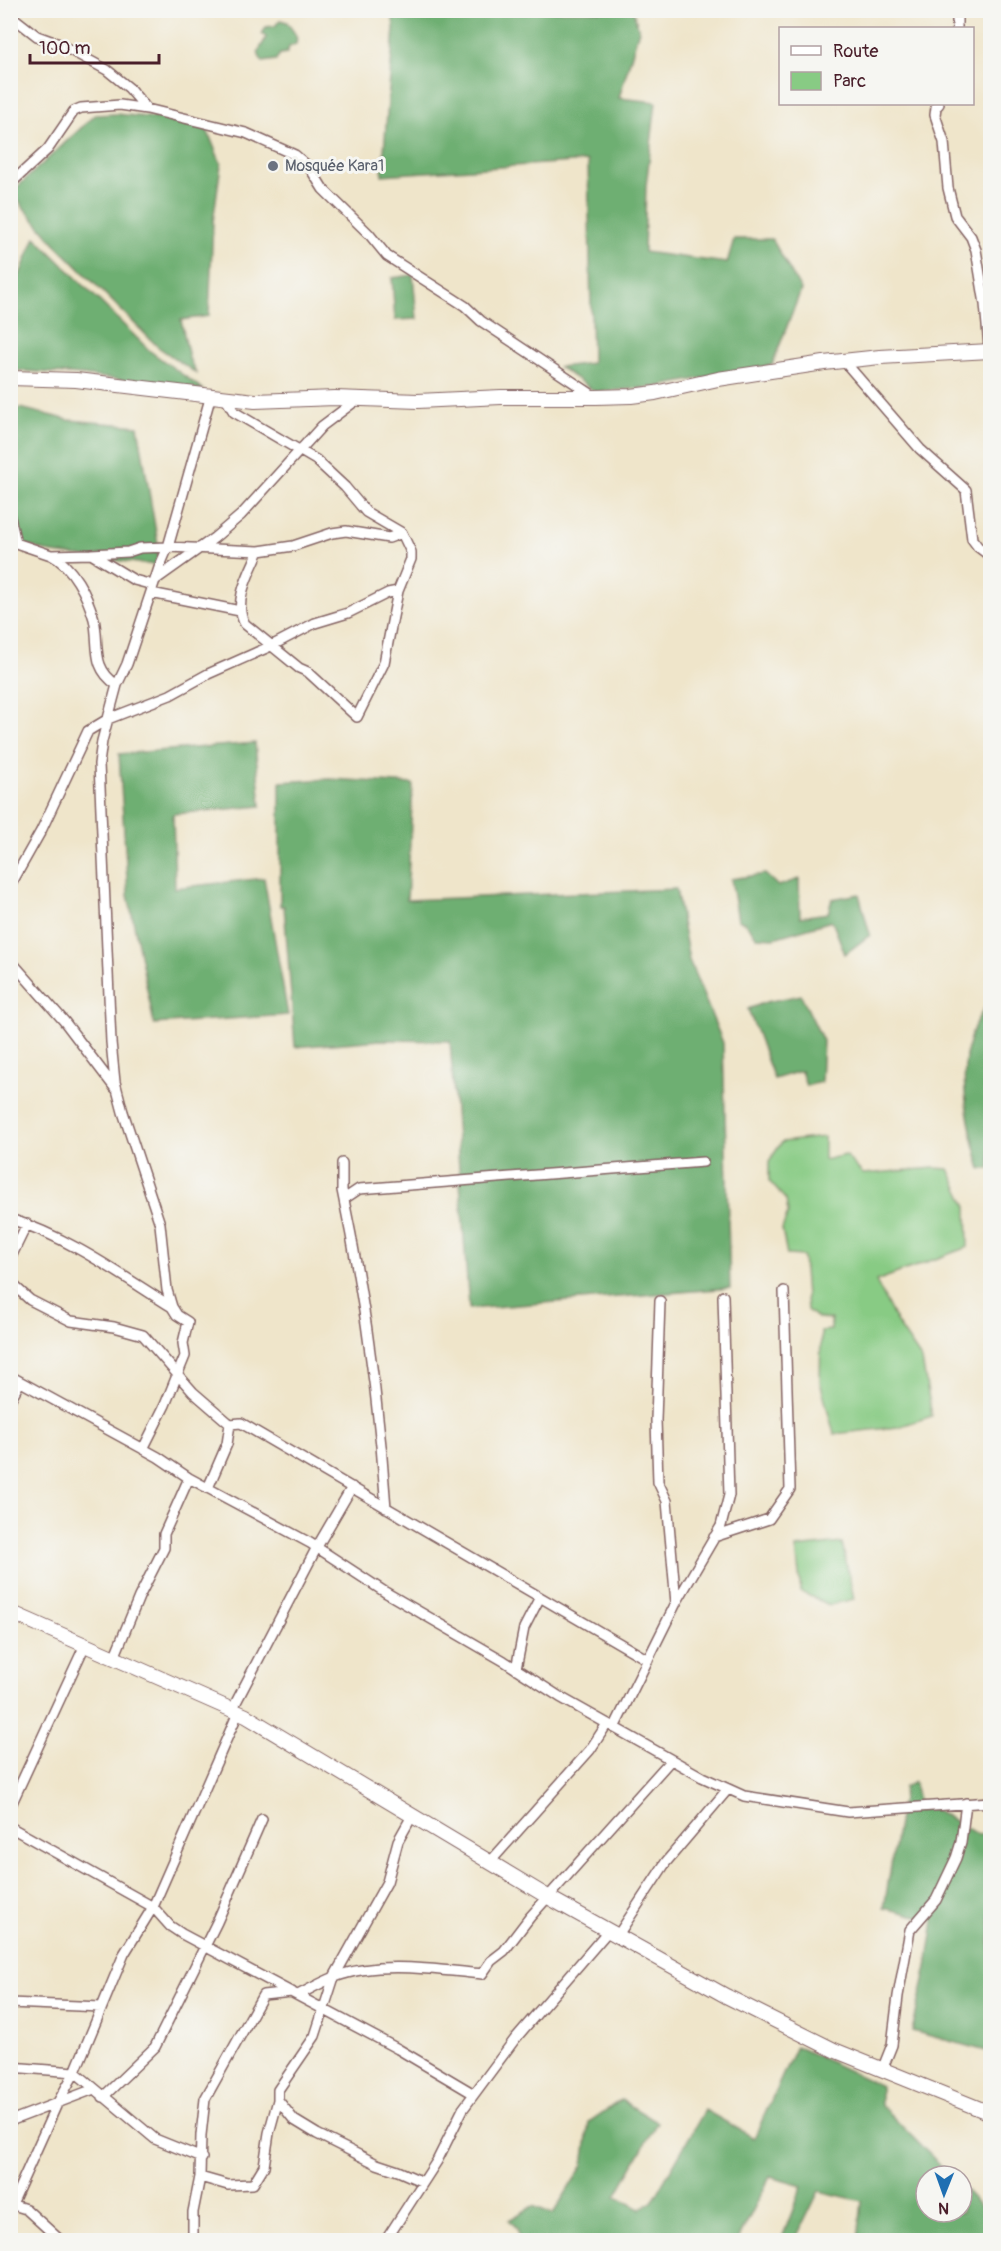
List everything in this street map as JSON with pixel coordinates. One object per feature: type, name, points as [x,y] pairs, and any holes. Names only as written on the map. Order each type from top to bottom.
[{"type":"street","points":[[957,10],[957,27]]},
{"type":"street","points":[[10,15],[37,36],[59,44],[107,70],[129,88],[147,109]]},
{"type":"street","points":[[10,184],[48,149],[74,111],[81,108],[120,105],[147,109],[246,133],[295,155],[310,168],[323,189],[369,234],[387,256],[465,306],[481,321],[596,397]]},
{"type":"street","points":[[10,378],[76,380],[255,401],[358,399],[418,401],[501,397],[596,397],[655,393],[718,379],[880,357],[990,353],[976,250],[971,237],[955,216],[948,188],[944,142],[935,111],[938,105]]},
{"type":"street","points":[[844,362],[920,449],[966,490],[972,539],[990,556]]},
{"type":"street","points":[[217,396],[240,416],[316,460],[333,475],[366,512],[402,533],[411,552],[411,559],[398,591],[384,663],[357,717],[316,679],[245,624],[240,610],[249,573],[259,551]]},
{"type":"street","points":[[143,1449],[165,1405],[185,1356],[183,1343],[188,1322],[177,1315],[172,1308],[167,1290],[160,1224],[126,1124],[117,1090],[111,1042],[99,765],[102,741],[117,685],[168,547],[178,507],[217,396]]},
{"type":"street","points":[[153,586],[241,514],[322,426],[358,399]]},
{"type":"street","points":[[10,517],[13,542],[51,555],[64,562],[73,574],[94,619],[97,658],[106,675],[117,685]]},
{"type":"street","points":[[51,555],[128,552],[140,548],[168,547],[259,551],[293,546],[332,533],[346,531],[389,538],[402,533]]},
{"type":"street","points":[[91,554],[134,580],[240,610]]},
{"type":"street","points":[[10,886],[40,831],[75,760],[84,736],[108,719],[170,695],[208,674],[271,646],[315,623],[348,613],[388,593],[398,591]]},
{"type":"street","points":[[10,960],[64,1021],[117,1090]]},
{"type":"street","points":[[344,1199],[359,1190],[703,1162]]},
{"type":"street","points":[[342,1163],[344,1199],[373,1363],[381,1431],[386,1508]]},
{"type":"street","points":[[10,1219],[27,1224],[99,1261],[172,1308]]},
{"type":"street","points":[[10,1259],[27,1224]]},
{"type":"street","points":[[10,1282],[30,1300],[70,1321],[114,1327],[143,1335],[193,1392],[230,1424],[241,1423],[648,1659]]},
{"type":"street","points":[[714,1537],[769,1519],[790,1489],[784,1291]]},
{"type":"street","points":[[490,1862],[611,1726],[676,1603],[721,1526],[729,1495],[723,1296]]},
{"type":"street","points":[[660,1301],[656,1420],[657,1482],[667,1501],[676,1603]]},
{"type":"street","points":[[10,1376],[143,1449],[189,1478],[317,1547],[395,1597],[670,1761],[744,1796],[848,1812],[990,1802]]},
{"type":"street","points":[[10,1400],[20,1382]]},
{"type":"street","points":[[208,1488],[226,1444],[230,1424]]},
{"type":"street","points":[[114,1658],[139,1596],[164,1548],[164,1534],[189,1478]]},
{"type":"street","points":[[60,2241],[26,2209],[11,2204],[57,2104],[75,2072],[124,1954],[153,1907],[235,1711],[317,1547],[352,1487]]},
{"type":"street","points":[[516,1669],[524,1628],[540,1597]]},
{"type":"street","points":[[10,1612],[235,1711],[548,1897],[726,1996],[814,2041],[990,2113]]},
{"type":"street","points":[[10,1807],[85,1645]]},
{"type":"street","points":[[263,1995],[295,1994],[334,1977],[388,1967],[482,1974],[491,1961],[504,1951],[530,1917],[670,1761]]},
{"type":"street","points":[[386,2241],[437,2161],[463,2109],[515,2039],[613,1932],[666,1862],[728,1789]]},
{"type":"street","points":[[882,2070],[892,2045],[898,1995],[910,1930],[936,1900],[956,1858],[966,1803]]},
{"type":"street","points":[[200,2177],[228,2184],[253,2184],[264,2166],[269,2133],[279,2100],[278,2090],[315,2036],[334,1977],[387,1882],[398,1840],[412,1816]]},
{"type":"street","points":[[103,2097],[155,2048],[205,1947],[262,1819]]},
{"type":"street","points":[[10,1827],[153,1907],[170,1926],[205,1947],[323,2008],[474,2094]]},
{"type":"street","points":[[193,2241],[193,2212],[200,2177],[205,2099],[263,1995],[256,1973]]},
{"type":"street","points":[[10,2003],[101,2007]]},
{"type":"street","points":[[10,2067],[75,2072],[155,2139],[202,2158]]},
{"type":"street","points":[[10,2121],[94,2089]]},
{"type":"street","points":[[279,2100],[294,2120],[317,2134],[377,2164],[423,2182]]},
{"type":"green space","points":[[392,11],[633,11],[639,30],[619,98],[656,102],[646,186],[644,252],[727,263],[734,239],[772,239],[801,290],[772,365],[655,387],[596,392],[559,367],[592,363],[588,161],[382,175],[394,28]]},
{"type":"green space","points":[[280,20],[287,22],[294,32],[296,44],[289,47],[287,53],[280,54],[276,60],[263,62],[258,52],[266,37],[262,34],[266,27],[275,26]]},
{"type":"green space","points":[[116,114],[196,122],[208,132],[221,164],[213,222],[209,316],[181,320],[189,358],[196,373],[158,347],[59,248],[23,207],[13,191],[95,115]]},
{"type":"green space","points":[[35,237],[150,351],[204,390],[82,375],[11,370],[10,299]]},
{"type":"green space","points":[[413,275],[417,319],[395,320],[392,278]]},
{"type":"green space","points":[[20,408],[69,420],[138,426],[159,550],[155,565],[52,553],[13,541],[10,528],[10,412]]},
{"type":"green space","points":[[255,743],[261,806],[173,814],[175,888],[264,878],[288,1015],[154,1024],[128,895],[119,754]]},
{"type":"green space","points":[[330,779],[413,784],[407,900],[676,889],[689,960],[723,1043],[730,1288],[469,1309],[450,1041],[381,1040],[295,1047],[284,906],[280,906],[280,782]]},
{"type":"green space","points":[[765,874],[778,886],[799,879],[800,917],[828,913],[832,899],[859,894],[870,935],[845,954],[832,921],[774,938],[757,937],[745,923],[738,920],[731,879]]},
{"type":"green space","points":[[801,995],[823,1041],[821,1082],[806,1086],[801,1071],[774,1079],[748,1009],[766,1002]]},
{"type":"green space","points":[[990,1001],[990,1169],[981,1169],[966,1105],[965,1061],[969,1040],[977,1020]]},
{"type":"green space","points":[[824,1137],[824,1160],[845,1155],[863,1174],[934,1168],[949,1169],[967,1207],[968,1247],[876,1281],[897,1323],[922,1360],[932,1416],[898,1427],[834,1434],[820,1382],[821,1331],[831,1330],[831,1319],[817,1318],[807,1310],[803,1256],[787,1255],[782,1229],[788,1213],[786,1200],[769,1181],[769,1161],[782,1142]]},
{"type":"green space","points":[[842,1543],[854,1599],[829,1605],[801,1592],[796,1548]]},
{"type":"green space","points":[[914,1782],[919,1807],[931,1807],[978,1835],[990,1832],[990,2052],[912,2031],[927,1967],[934,1920],[884,1908],[904,1787]]},
{"type":"green space","points":[[796,2046],[881,2086],[881,2105],[939,2164],[914,2164],[914,2224],[974,2224],[974,2199],[990,2216],[990,2240],[858,2240],[862,2201],[819,2191],[795,2240],[782,2240],[802,2186],[770,2177],[738,2240],[519,2240],[517,2228],[509,2220],[533,2206],[553,2214],[583,2165],[589,2122],[621,2100],[657,2122],[616,2196],[640,2209],[652,2202],[705,2110],[754,2138]]},
{"type":"place","name":"Mosquée Kara1","points":[[273,166]]}]
